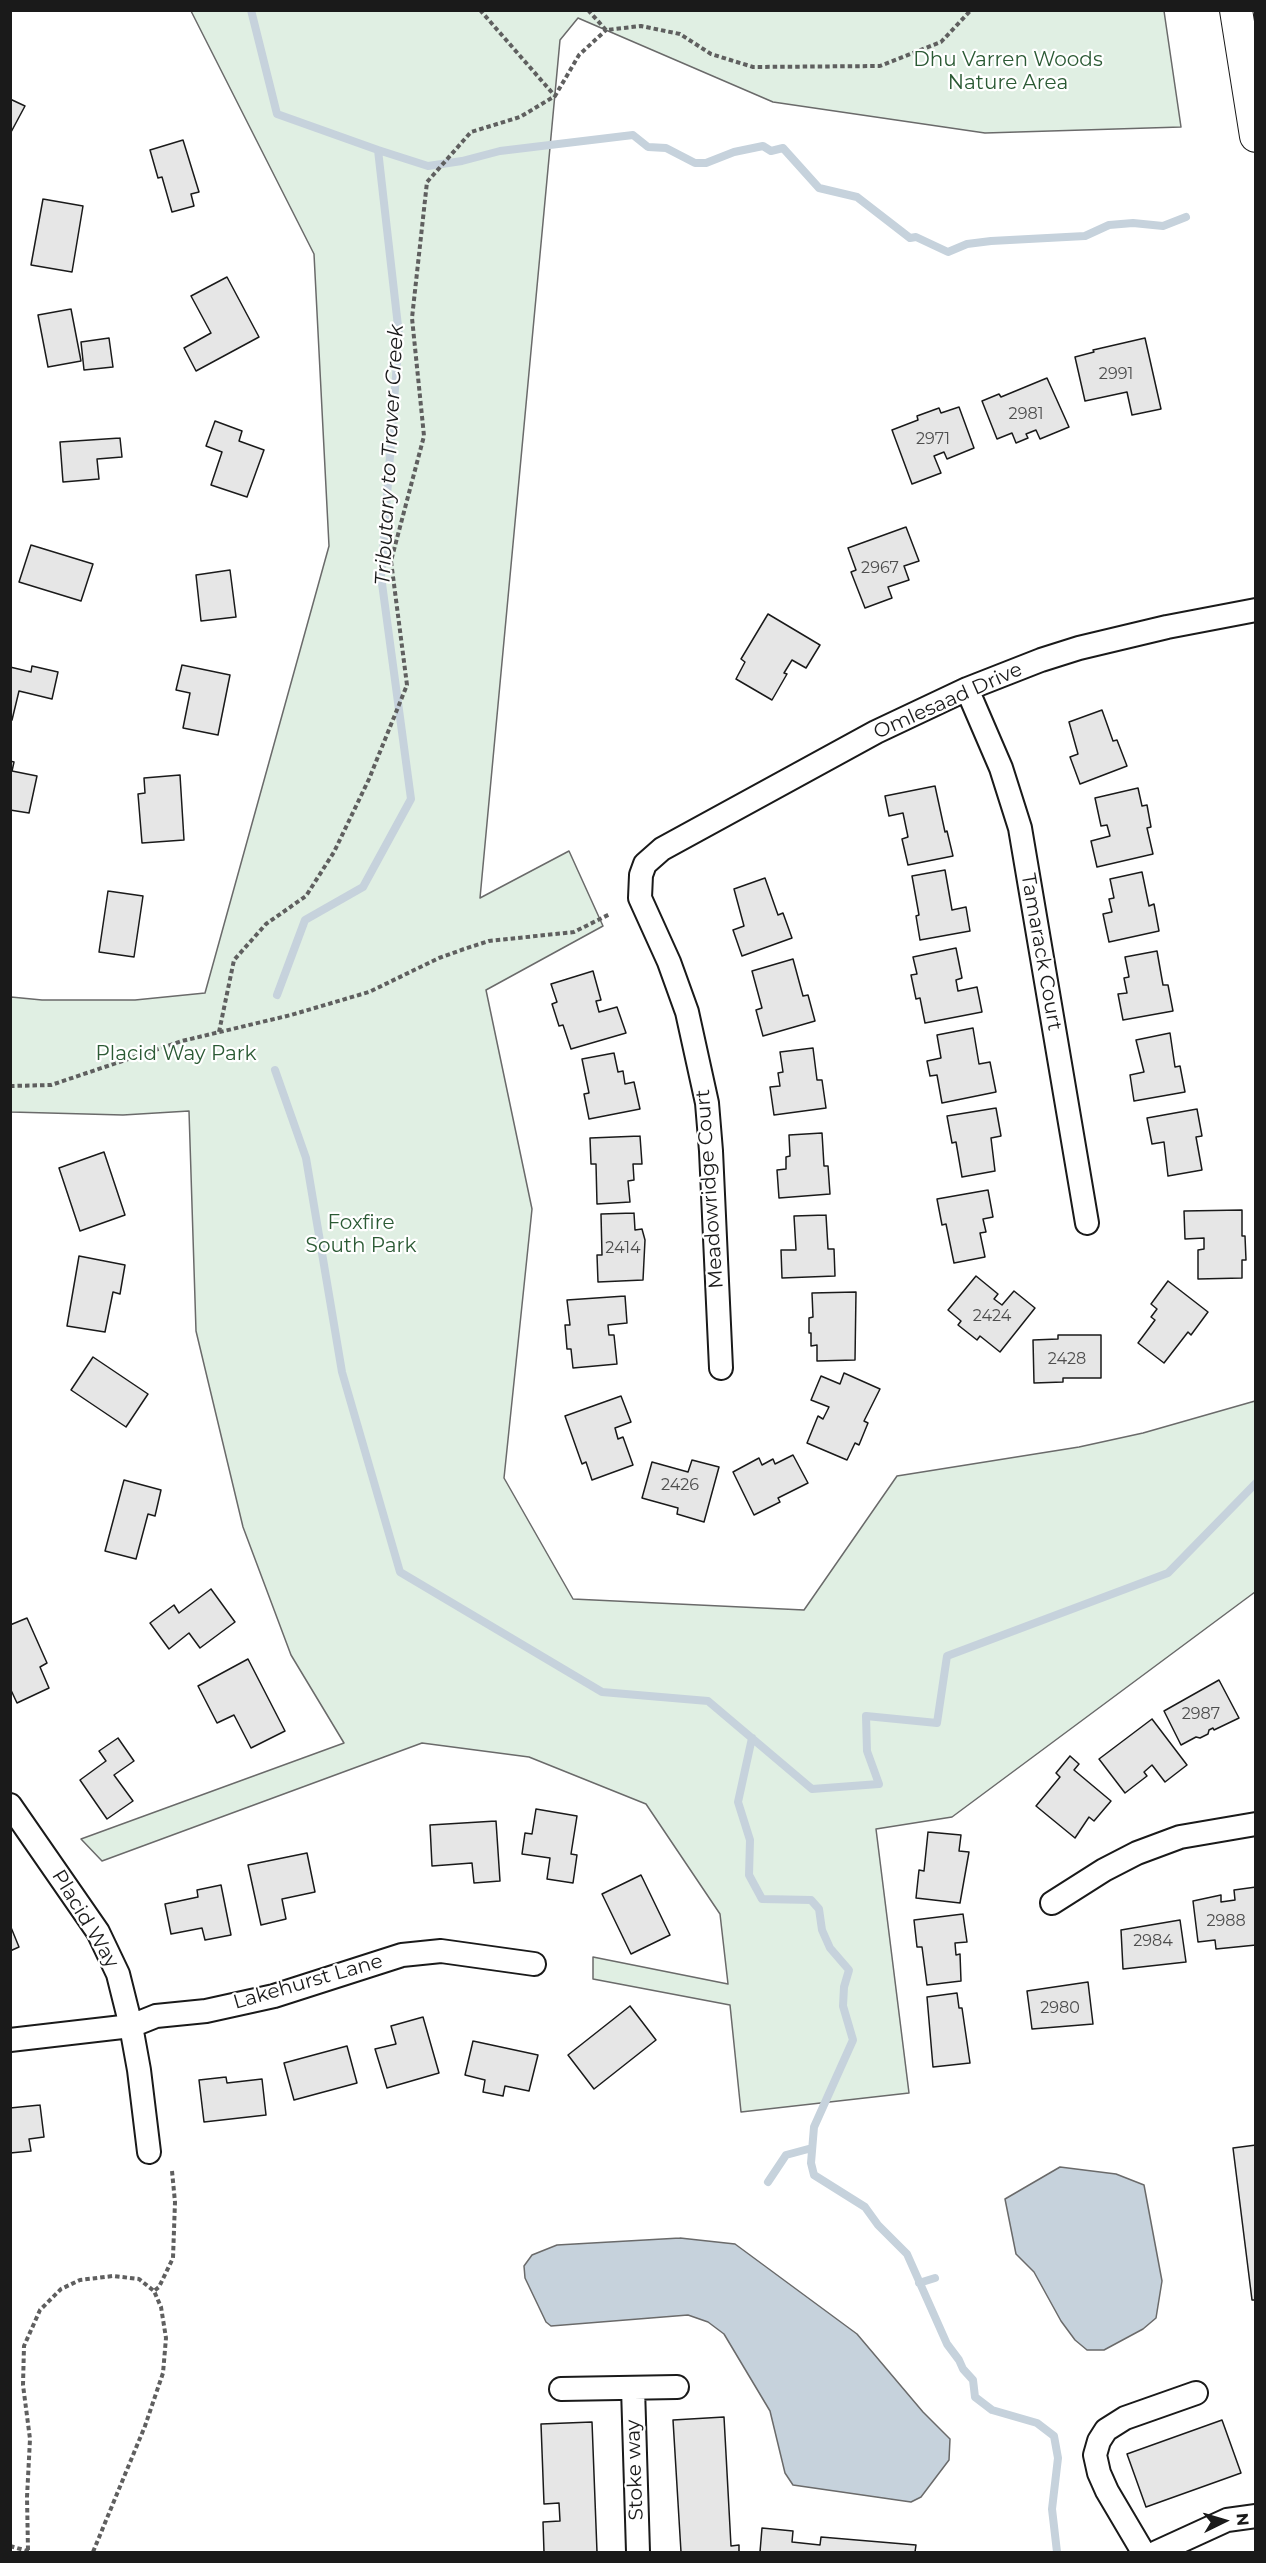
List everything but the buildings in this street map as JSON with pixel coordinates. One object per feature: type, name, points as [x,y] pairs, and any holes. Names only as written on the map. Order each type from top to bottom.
[{"type":"main road","points":[[1236,10],[1256,136]]},
{"type":"street","name":"Omlesaad Drive","points":[[662,849],[876,732],[968,689],[1041,660],[1079,648],[1167,627],[1256,610]]},
{"type":"street","name":"Tamarack Court","points":[[968,689],[1001,768],[1020,828],[1087,1223]]},
{"type":"street","name":"Meadowridge Court","points":[[662,849],[645,864],[639,892],[642,906],[669,962],[687,1012],[707,1103],[721,1368]]},
{"type":"street","name":"Placid Way","points":[[10,1805],[98,1932],[118,1974],[131,2026],[149,2152]]},
{"type":"street","points":[[1052,1903],[1104,1870],[1137,1853],[1180,1837],[1256,1824]]},
{"type":"street","name":"Lakehurst Lane","points":[[10,2040],[131,2026],[156,2016],[206,2011],[274,1996],[402,1954],[441,1951],[534,1964]]},
{"type":"street","points":[[561,2389],[677,2387]]},
{"type":"street","name":"Stoke way","points":[[633,2388],[639,2553]]},
{"type":"street","points":[[1143,2553],[1099,2473],[1095,2455],[1099,2441],[1106,2430],[1125,2418],[1196,2393]]},
{"type":"street","points":[[1157,2553],[1227,2520],[1256,2516]]},
{"type":"path","points":[[480,10],[555,96]]},
{"type":"path","points":[[588,10],[606,30]]},
{"type":"path","points":[[219,1032],[234,960],[266,924],[306,896],[334,852],[369,779],[407,685],[391,561],[424,436],[412,318],[426,182],[471,132],[520,117],[555,96],[579,55],[606,30],[641,26],[681,34],[711,54],[753,67],[880,66],[940,42],[971,10]]},
{"type":"path","points":[[10,1086],[51,1085],[162,1048],[369,992],[439,958],[489,941],[574,932],[610,914]]},
{"type":"path","points":[[154,2290],[159,2287],[172,2258],[175,2202],[172,2171]]},
{"type":"path","points":[[10,2546],[30,2551],[27,2497],[30,2439],[22,2385],[24,2346],[40,2310],[61,2289],[80,2280],[112,2276],[139,2279],[154,2290],[161,2307],[166,2338],[162,2373],[140,2437],[93,2553]]},
{"type":"green space","points":[[191,11],[1164,11],[1181,127],[985,133],[773,102],[578,18],[560,40],[480,898],[569,851],[603,926],[486,990],[532,1209],[504,1478],[573,1599],[804,1610],[897,1476],[1079,1447],[1143,1433],[1255,1401],[1255,1592],[952,1817],[876,1829],[909,2093],[741,2112],[730,2005],[593,1979],[593,1957],[728,1984],[720,1914],[646,1804],[529,1757],[422,1743],[102,1861],[81,1839],[344,1743],[291,1655],[243,1527],[196,1331],[189,1111],[123,1115],[11,1112],[11,997],[42,1000],[135,1000],[205,993],[329,546],[314,254]]},
{"type":"shaded area","points":[[1060,2167],[1116,2174],[1144,2185],[1162,2281],[1156,2318],[1143,2329],[1104,2350],[1087,2350],[1075,2340],[1061,2321],[1034,2272],[1016,2254],[1005,2199]]},
{"type":"shaded area","points":[[680,2238],[735,2244],[857,2334],[923,2412],[950,2439],[949,2460],[921,2497],[911,2502],[793,2485],[785,2473],[770,2411],[724,2334],[708,2322],[688,2315],[551,2326],[546,2322],[525,2278],[524,2266],[532,2255],[557,2245]]},
{"type":"waterway","name":"Tributary to Traver Creek","points":[[251,10],[277,114],[378,150],[399,335],[381,576],[411,799],[363,887],[305,920],[277,995]]},
{"type":"waterway","points":[[378,150],[428,166],[462,161],[500,151],[633,135],[648,147],[666,148],[695,163],[706,163],[734,152],[763,146],[771,151],[783,148],[819,188],[857,197],[910,238],[916,237],[948,252],[967,244],[991,241],[1085,236],[1109,225],[1133,223],[1163,226],[1186,217]]},
{"type":"waterway","name":"Tributary to Traver Creek","points":[[275,1070],[306,1158],[342,1372],[400,1572],[602,1692],[708,1701],[812,1789],[879,1784],[867,1751],[866,1716],[937,1723],[947,1656],[1168,1573],[1256,1483]]},
{"type":"waterway","points":[[752,1738],[738,1802],[750,1840],[749,1875],[762,1899],[811,1900],[819,1909],[822,1930],[830,1948],[849,1970],[844,1987],[843,2006],[853,2040],[814,2127],[811,2163],[814,2175],[865,2207],[878,2225],[907,2254],[947,2344],[973,2380],[975,2397],[992,2410],[1037,2423],[1054,2436],[1058,2458],[1052,2509],[1057,2552]]},
{"type":"waterway","points":[[768,2182],[786,2155],[812,2148]]},
{"type":"waterway","points":[[919,2283],[935,2278]]},
{"type":"park label","name":"Dhu Varren Woods Nature Area","points":[[1008,72]]},
{"type":"park label","name":"Placid Way Park","points":[[176,1054]]},
{"type":"park label","name":"Foxfire South Park","points":[[361,1234]]}]
